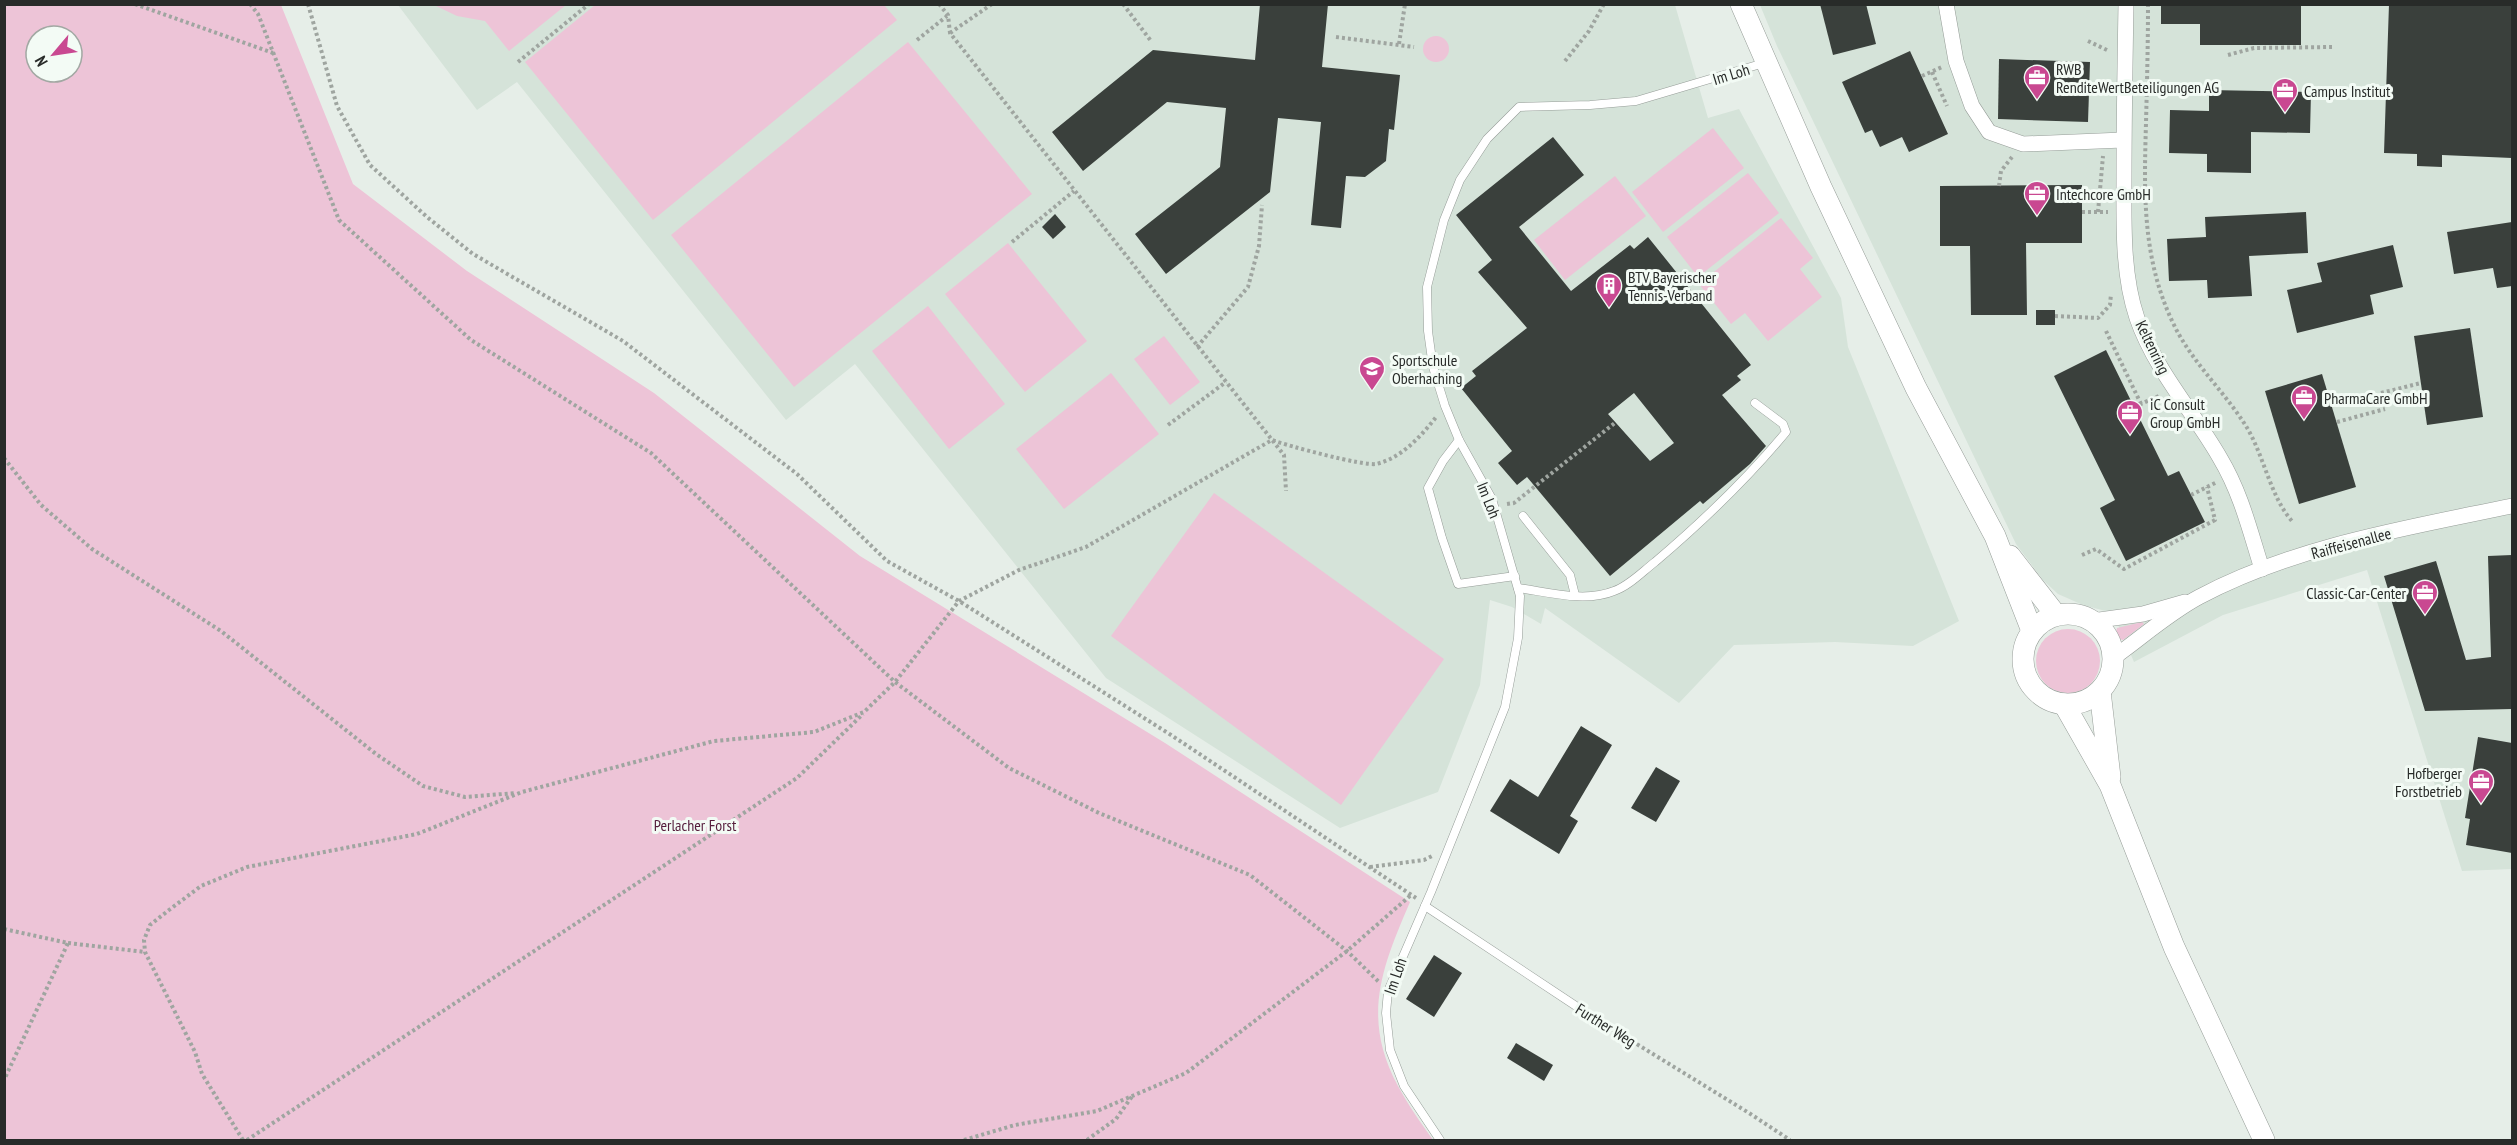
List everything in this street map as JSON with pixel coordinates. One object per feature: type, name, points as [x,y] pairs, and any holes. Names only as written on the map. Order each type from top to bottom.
[{"type":"main road","points":[[1741,4],[1765,63],[1916,388],[1995,536],[2032,631]]},
{"type":"main road","points":[[1995,536],[2056,615]]},
{"type":"main road","points":[[2075,614],[2092,621],[2107,637],[2113,657],[2108,681],[2100,691],[2084,702],[2064,704],[2041,696],[2026,677],[2022,653],[2032,631],[2056,615],[2075,614]]},
{"type":"main road","points":[[2100,691],[2110,785]]},
{"type":"main road","points":[[2064,704],[2110,785],[2174,947],[2264,1140]]},
{"type":"street","points":[[1946,4],[1956,61],[1972,106],[1989,132],[2023,144],[2123,140]]},
{"type":"street","name":"Keltenring","points":[[2126,4],[2124,211],[2128,273],[2137,317],[2152,351],[2174,389],[2205,434],[2238,492],[2262,569]]},
{"type":"street","name":"Raiffeisenallee","points":[[2092,621],[2143,614],[2196,599],[2262,569],[2373,536],[2512,506]]},
{"type":"street","name":"Raiffeisenallee","points":[[2113,657],[2196,599]]},
{"type":"lane","name":"Im Loh","points":[[1440,1140],[1404,1086],[1390,1050],[1386,1013],[1388,991],[1402,953],[1425,906],[1505,707],[1518,638],[1520,596],[1495,507],[1459,440],[1433,367],[1428,331],[1427,287],[1444,220],[1460,180],[1487,139],[1520,107],[1590,105],[1636,100],[1765,63]]},
{"type":"lane","points":[[1518,588],[1588,596],[1614,592],[1632,581],[1670,549],[1771,450],[1786,432],[1783,424],[1755,403]]},
{"type":"lane","points":[[1459,440],[1443,461],[1428,488],[1458,584],[1515,576]]},
{"type":"lane","points":[[1523,516],[1570,575],[1575,595]]},
{"type":"lane","name":"Further Weg","points":[[1425,906],[1588,1014]]},
{"type":"path","points":[[135,4],[273,53]]},
{"type":"path","points":[[250,4],[258,14],[339,220],[471,340],[651,453],[895,682],[1008,768],[1099,813],[1250,875],[1347,951],[1388,991]]},
{"type":"path","points":[[308,4],[337,106],[370,165],[472,254],[623,341],[797,474],[887,561],[960,601],[1171,735],[1411,894],[1425,906]]},
{"type":"path","points":[[519,62],[589,4]]},
{"type":"path","points":[[939,4],[948,15],[950,33],[1284,455],[1286,491]]},
{"type":"path","points":[[950,33],[992,4]]},
{"type":"path","points":[[1123,4],[1151,41]]},
{"type":"path","points":[[1399,45],[1405,4]]},
{"type":"path","points":[[1565,61],[1589,31],[1604,4]]},
{"type":"path","points":[[2148,4],[2144,176],[2146,231],[2159,291],[2174,325],[2203,372],[2245,423],[2262,456],[2282,509],[2292,521]]},
{"type":"path","points":[[917,40],[948,15]]},
{"type":"path","points":[[1336,38],[1414,47]]},
{"type":"path","points":[[2088,41],[2107,51],[2125,51]]},
{"type":"path","points":[[2228,55],[2254,48],[2332,47]]},
{"type":"path","points":[[1932,72],[1947,106]]},
{"type":"path","points":[[2098,212],[2105,140]]},
{"type":"path","points":[[1999,186],[2001,171],[2023,144]]},
{"type":"path","points":[[1012,242],[1074,190]]},
{"type":"path","points":[[1197,346],[1248,287],[1259,246],[1262,205]]},
{"type":"path","points":[[2082,212],[2124,211]]},
{"type":"path","points":[[2055,316],[2098,318],[2110,305],[2111,294]]},
{"type":"path","points":[[2106,331],[2141,404]]},
{"type":"path","points":[[1168,425],[1226,382]]},
{"type":"path","points":[[2381,393],[2421,383]]},
{"type":"path","points":[[2134,407],[2174,389]]},
{"type":"path","points":[[895,682],[864,712],[814,732],[714,741],[522,792],[417,834],[247,867],[201,886],[150,926],[144,940],[145,952],[195,1052],[202,1074],[245,1140],[797,778],[895,682],[960,601],[1019,570],[1086,546],[1272,440],[1292,447],[1373,464],[1403,452],[1428,428],[1445,406]]},
{"type":"path","points":[[2337,422],[2385,410]]},
{"type":"path","points":[[1495,507],[1514,502],[1616,422]]},
{"type":"path","points":[[4,458],[41,505],[92,549],[221,631],[376,754],[423,786],[465,797],[522,792]]},
{"type":"path","points":[[2191,495],[2230,476]]},
{"type":"path","points":[[2082,555],[2096,549],[2124,569],[2215,520],[2207,487]]},
{"type":"path","points":[[1370,867],[1424,860],[1449,847]]},
{"type":"path","points":[[964,1140],[1015,1125],[1096,1111],[1186,1073],[1347,951],[1411,894]]},
{"type":"path","points":[[4,928],[68,943],[145,952]]},
{"type":"path","points":[[4,1080],[68,943]]},
{"type":"path","name":"Further Weg","points":[[1588,1014],[1790,1140]]},
{"type":"path","points":[[1087,1140],[1116,1119],[1134,1095]]},
{"type":"shaded area","name":"Sportschule Oberhaching","points":[[398,5],[1675,5],[1708,118],[1739,109],[1841,298],[1848,347],[1959,621],[1913,646],[1835,642],[1734,645],[1679,703],[1545,608],[1541,624],[1512,607],[1490,600],[1480,685],[1438,792],[1340,828],[1106,678],[855,364],[786,420],[517,82],[477,110]]},
{"type":"shaded area","points":[[1760,5],[2512,5],[2512,869],[2462,871],[2367,570],[2223,615],[2134,662],[2113,613],[2083,605],[2058,594],[2043,580],[2016,544],[1777,46]]},
{"type":"green space","name":"Perlacher Forst","points":[[5,4],[281,5],[353,184],[467,271],[654,393],[860,556],[1165,743],[1410,902],[1384,971],[1378,1015],[1380,1038],[1398,1086],[1433,1140],[5,1140]]},
{"type":"green space","points":[[434,5],[566,5],[509,51],[485,21],[457,16]]},
{"type":"green space","points":[[595,5],[884,5],[897,20],[653,220],[525,62]]},
{"type":"green space","points":[[1436,36],[1445,40],[1449,49],[1445,58],[1436,62],[1427,58],[1423,49],[1427,40]]},
{"type":"green space","points":[[908,42],[1032,194],[794,387],[671,235]]},
{"type":"green space","points":[[1713,128],[1744,168],[1663,232],[1632,192]]},
{"type":"green space","points":[[1748,173],[1779,213],[1698,277],[1667,237]]},
{"type":"green space","points":[[1615,176],[1646,216],[1565,280],[1534,240]]},
{"type":"green space","points":[[1781,218],[1813,258],[1800,269],[1822,297],[1768,341],[1745,313],[1731,324],[1699,284]]},
{"type":"green space","points":[[1008,243],[1087,341],[1025,392],[945,294]]},
{"type":"green space","points":[[928,306],[1005,404],[949,449],[872,351]]},
{"type":"green space","points":[[1164,336],[1200,382],[1170,405],[1134,359]]},
{"type":"green space","points":[[1111,373],[1159,434],[1064,509],[1016,449]]},
{"type":"green space","points":[[1214,493],[1444,659],[1341,805],[1111,636]]},
{"type":"green space","points":[[2142,622],[2144,624],[2123,640],[2119,639],[2117,628]]},
{"type":"green space","points":[[2068,629],[2080,631],[2091,638],[2098,649],[2100,661],[2098,673],[2091,684],[2080,691],[2068,693],[2056,691],[2045,684],[2038,673],[2036,661],[2038,649],[2045,638],[2056,631]]},
{"type":"building","points":[[1260,4],[1328,4],[1322,67],[1400,75],[1394,130],[1389,129],[1386,161],[1365,177],[1346,176],[1341,228],[1311,225],[1321,122],[1278,118],[1270,192],[1166,274],[1135,234],[1220,167],[1226,108],[1167,102],[1083,171],[1052,132],[1153,50],[1255,60]]},
{"type":"building","points":[[1820,4],[1866,4],[1876,44],[1833,55]]},
{"type":"building","points":[[2161,4],[2301,4],[2301,45],[2200,45],[2200,24],[2161,24]]},
{"type":"building","points":[[2389,4],[2512,4],[2512,158],[2442,155],[2442,167],[2417,166],[2417,154],[2384,153]]},
{"type":"building","points":[[1910,51],[1948,134],[1909,152],[1902,137],[1880,147],[1872,130],[1865,133],[1842,82]]},
{"type":"building","points":[[1999,59],[2090,62],[2088,122],[1998,119]]},
{"type":"building","points":[[2209,90],[2311,92],[2310,133],[2251,132],[2251,173],[2207,172],[2207,154],[2169,153],[2170,110],[2209,111]]},
{"type":"building","name":"BTV Bayerischer Tennis-Verband","points":[[1553,137],[1584,175],[1519,227],[1571,291],[1630,245],[1634,249],[1648,237],[1751,365],[1737,376],[1741,380],[1722,395],[1766,446],[1750,464],[1703,504],[1700,501],[1610,576],[1527,477],[1517,485],[1498,463],[1512,451],[1461,388],[1476,376],[1472,371],[1527,328],[1478,272],[1492,260],[1456,215]],"holes":[[[1634,393],[1674,443],[1650,461],[1608,414]]]},
{"type":"building","points":[[2082,185],[2082,243],[2026,243],[2027,315],[1971,315],[1970,246],[1940,246],[1940,186]]},
{"type":"building","points":[[2306,212],[2308,253],[2249,256],[2252,296],[2208,298],[2207,280],[2169,281],[2167,239],[2206,237],[2205,217]]},
{"type":"building","points":[[1055,214],[1066,227],[1053,239],[1042,227]]},
{"type":"building","points":[[2512,222],[2512,286],[2497,288],[2493,268],[2454,274],[2447,232]]},
{"type":"building","points":[[2393,245],[2403,287],[2370,295],[2374,314],[2297,333],[2287,290],[2322,282],[2317,263]]},
{"type":"building","points":[[2036,310],[2055,310],[2055,325],[2036,325]]},
{"type":"building","points":[[2470,328],[2483,417],[2427,425],[2414,336]]},
{"type":"building","points":[[2106,350],[2168,476],[2179,471],[2205,522],[2126,561],[2100,508],[2115,500],[2054,376]]},
{"type":"building","points":[[2322,374],[2356,487],[2299,504],[2265,391]]},
{"type":"building","name":"Classic-Car-Center","points":[[2512,555],[2512,709],[2425,711],[2384,576],[2436,561],[2466,660],[2491,657],[2488,556]]},
{"type":"building","points":[[1581,726],[1612,745],[1570,816],[1578,821],[1559,854],[1490,811],[1510,779],[1538,797]]},
{"type":"building","points":[[2478,737],[2512,743],[2512,853],[2466,845],[2470,819],[2465,818]]},
{"type":"building","points":[[1656,767],[1680,781],[1656,822],[1631,808]]},
{"type":"building","points":[[1434,955],[1462,973],[1434,1017],[1406,999]]},
{"type":"building","points":[[1516,1043],[1553,1065],[1544,1081],[1507,1058]]},
{"type":"place","name":"RWB RenditeWertBeteiligungen AG","points":[[2037,101]]},
{"type":"place","name":"Campus Institut","points":[[2285,114]]},
{"type":"place","name":"Intechcore GmbH","points":[[2037,217]]},
{"type":"place","name":"BTV Bayerischer Tennis-Verband","points":[[1609,309]]},
{"type":"place","name":"Sportschule Oberhaching","points":[[1372,392]]},
{"type":"place","name":"PharmaCare GmbH","points":[[2304,421]]},
{"type":"place","name":"iC Consult Group GmbH","points":[[2130,436]]},
{"type":"place","name":"Classic-Car-Center","points":[[2425,616]]},
{"type":"place","name":"Hofberger Forstbetrieb","points":[[2481,805]]}]
